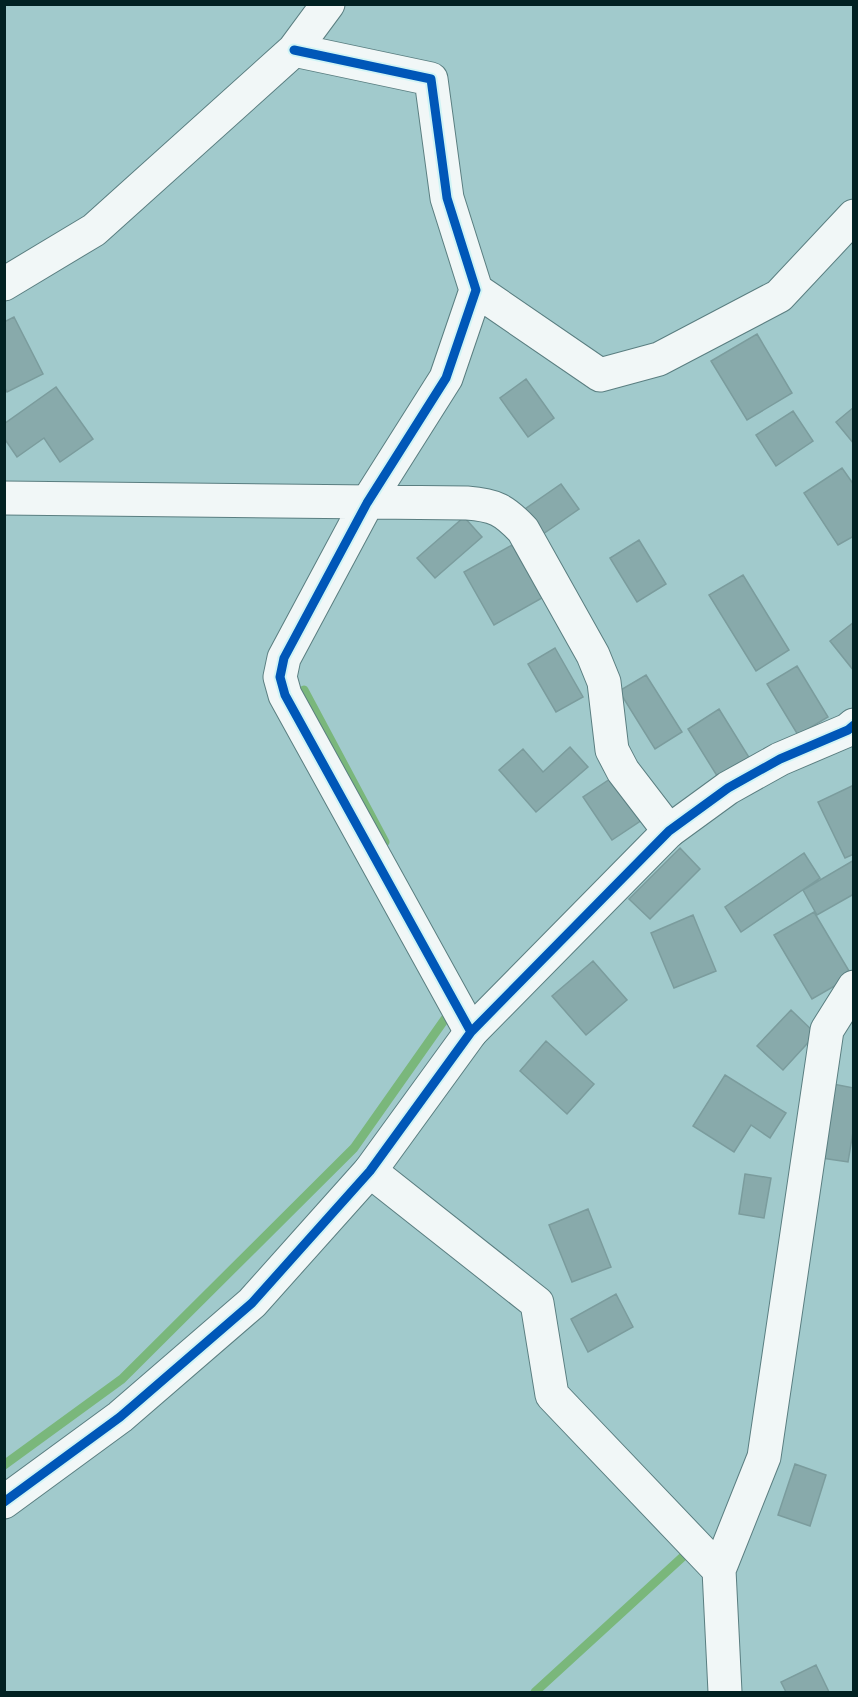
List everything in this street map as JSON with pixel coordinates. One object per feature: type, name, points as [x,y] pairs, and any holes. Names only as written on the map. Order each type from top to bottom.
[{"type":"street","points":[[4,284],[94,230],[294,50],[328,4]]},
{"type":"street","points":[[294,50],[431,79],[447,198],[476,290],[446,378],[367,502],[284,658],[280,676],[285,695],[471,1032]]},
{"type":"street","points":[[476,290],[600,375],[659,359],[779,296],[854,216]]},
{"type":"street","points":[[4,498],[467,503],[490,505],[507,513],[523,530],[593,655],[603,682],[612,750],[623,771],[669,831]]},
{"type":"street","points":[[4,1502],[120,1417],[252,1304],[370,1171],[471,1032],[669,831],[728,788],[780,759],[852,732]]},
{"type":"street","points":[[725,1692],[719,1570],[764,1457],[827,1030],[854,987]]},
{"type":"street","points":[[370,1171],[537,1303],[552,1395],[719,1570]]},
{"type":"building","points":[[14,317],[43,374],[7,392],[4,386],[4,322]]},
{"type":"building","points":[[757,334],[792,393],[747,420],[711,361]]},
{"type":"building","points":[[526,379],[554,418],[528,437],[500,398]]},
{"type":"building","points":[[56,387],[93,439],[60,462],[44,438],[17,457],[4,438],[4,424]]},
{"type":"building","points":[[854,407],[854,444],[836,422]]},
{"type":"building","points":[[793,411],[813,441],[776,466],[756,435]]},
{"type":"building","points":[[842,468],[854,485],[854,536],[838,545],[804,493]]},
{"type":"building","points":[[561,484],[579,509],[543,534],[525,509]]},
{"type":"building","points":[[464,517],[482,537],[435,578],[417,558]]},
{"type":"building","points":[[639,540],[666,584],[637,602],[610,558]]},
{"type":"building","points":[[512,545],[542,598],[494,625],[464,572]]},
{"type":"building","points":[[743,575],[789,650],[756,671],[709,595]]},
{"type":"building","points":[[854,622],[854,671],[830,641]]},
{"type":"building","points":[[555,648],[583,697],[556,712],[528,664]]},
{"type":"building","points":[[797,666],[828,717],[798,735],[767,684]]},
{"type":"building","points":[[646,675],[682,732],[655,749],[619,691]]},
{"type":"building","points":[[719,709],[750,759],[719,779],[688,729]]},
{"type":"building","points":[[570,747],[588,767],[536,812],[499,770],[523,749],[543,772]]},
{"type":"building","points":[[613,777],[642,820],[612,840],[583,797]]},
{"type":"building","points":[[854,785],[854,854],[845,858],[818,802]]},
{"type":"building","points":[[680,848],[700,869],[650,919],[629,899]]},
{"type":"building","points":[[804,853],[820,878],[741,932],[725,907]]},
{"type":"building","points":[[854,860],[854,894],[817,915],[803,890]]},
{"type":"building","points":[[814,912],[852,976],[812,999],[774,935]]},
{"type":"building","points":[[693,915],[716,971],[674,988],[651,933]]},
{"type":"building","points":[[593,961],[627,1000],[586,1035],[552,996]]},
{"type":"building","points":[[791,1010],[816,1034],[783,1070],[757,1046]]},
{"type":"building","points":[[546,1041],[594,1084],[567,1114],[520,1071]]},
{"type":"building","points":[[725,1075],[786,1113],[770,1138],[751,1125],[734,1152],[693,1126]]},
{"type":"building","points":[[833,1084],[854,1088],[854,1126],[848,1162],[822,1158]]},
{"type":"building","points":[[745,1174],[771,1178],[764,1218],[739,1214]]},
{"type":"building","points":[[588,1209],[611,1267],[572,1282],[549,1225]]},
{"type":"building","points":[[616,1294],[633,1327],[588,1352],[571,1319]]},
{"type":"building","points":[[795,1464],[826,1475],[810,1526],[778,1515]]},
{"type":"building","points":[[816,1665],[829,1692],[786,1692],[781,1682]]},
{"type":"waterway","points":[[304,690],[385,842]]},
{"type":"waterway","points":[[4,1465],[122,1379],[354,1148],[452,1009]]},
{"type":"waterway","points":[[535,1692],[688,1552]]},
{"type":"cycle path","points":[[294,50],[431,79],[447,198],[476,290],[446,378],[367,503],[284,658],[280,677],[285,695],[471,1032]]},
{"type":"cycle path","points":[[4,1502],[120,1417],[252,1303],[370,1171],[471,1032],[669,831],[728,788],[780,759],[848,730],[854,725]]}]
